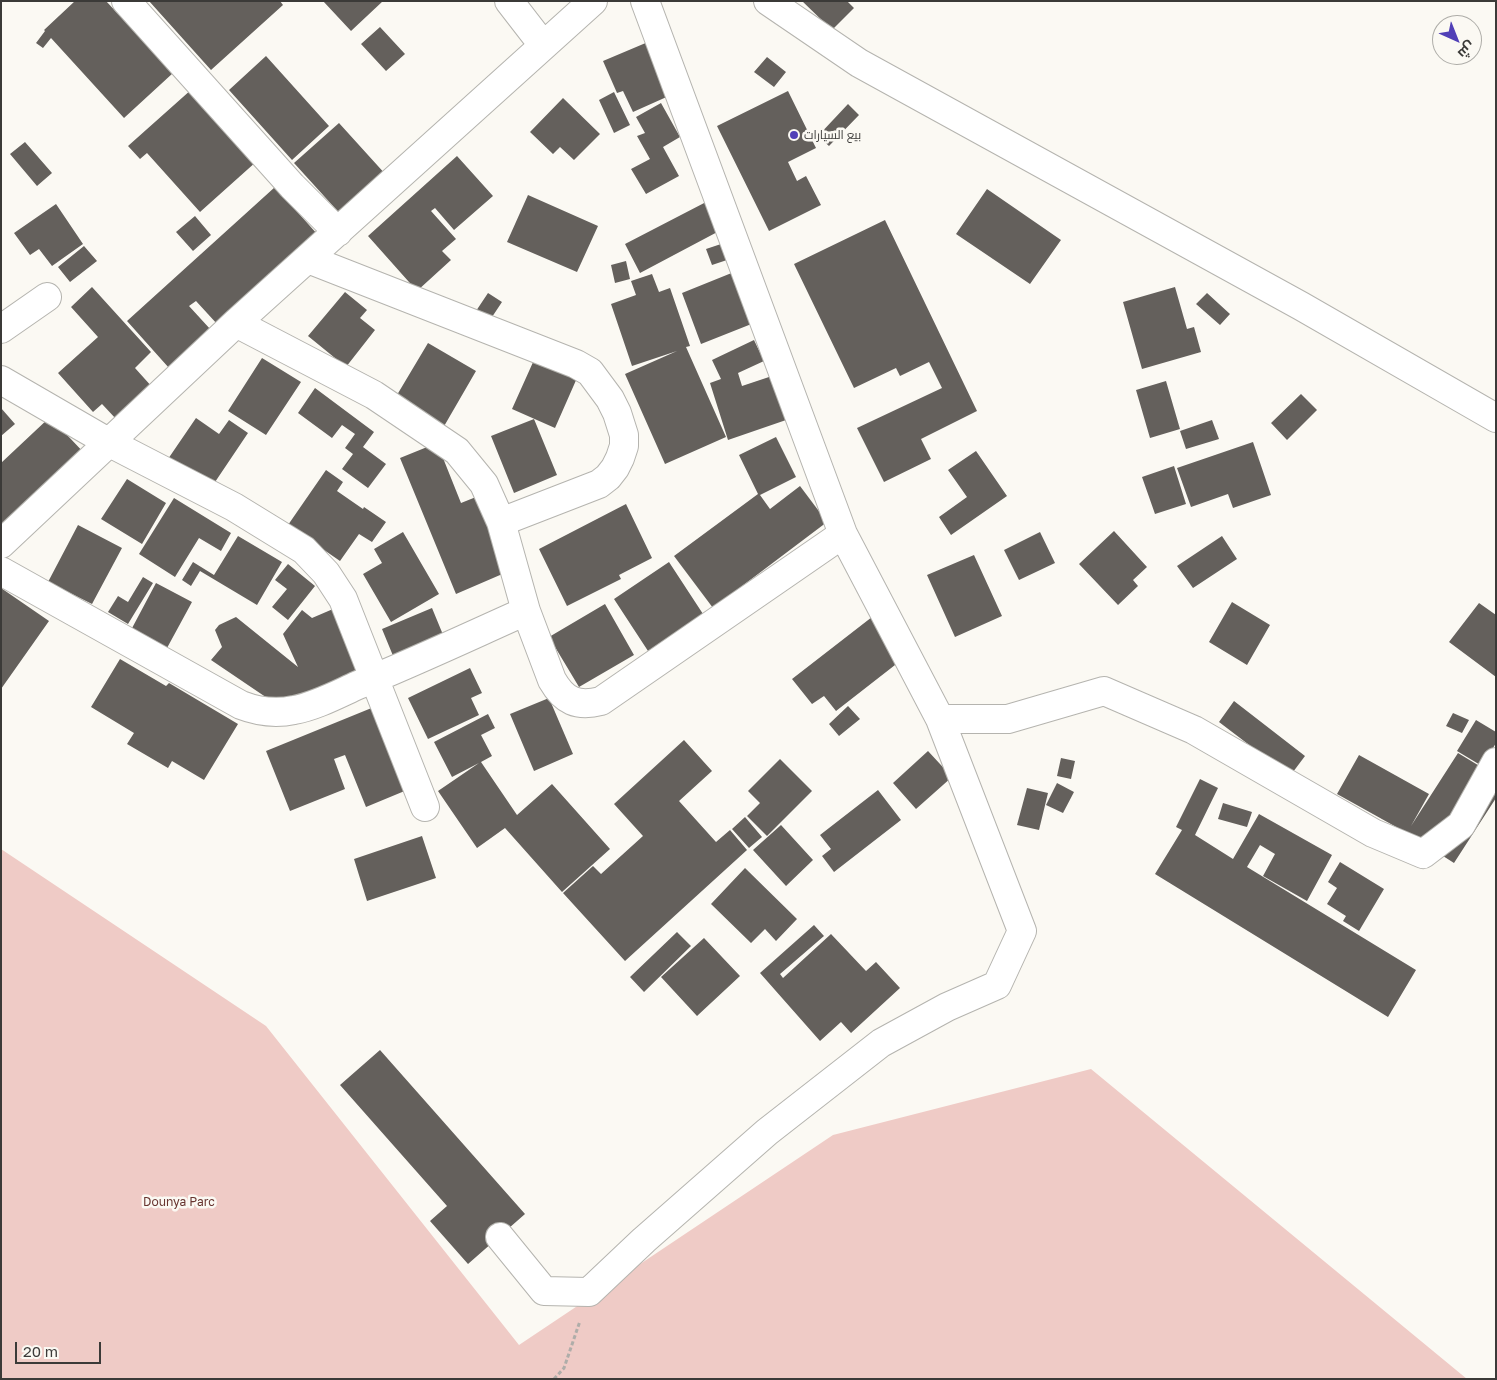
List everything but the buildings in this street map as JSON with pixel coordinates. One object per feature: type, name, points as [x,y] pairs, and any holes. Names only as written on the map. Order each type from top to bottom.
[{"type":"street","points":[[126,1],[292,186],[338,232]]},
{"type":"street","points":[[509,1],[543,44]]},
{"type":"street","points":[[1,544],[236,323],[543,44],[593,1]]},
{"type":"street","points":[[500,1237],[544,1291],[589,1292],[644,1240],[767,1132],[881,1043],[947,1007],[997,985],[1022,931],[940,719],[843,534],[645,1]]},
{"type":"street","points":[[768,1],[859,63],[1301,306],[1496,418]]},
{"type":"street","points":[[308,259],[576,364],[590,372],[600,384],[617,413],[624,435],[624,446],[615,468],[608,477],[588,489],[501,522]]},
{"type":"street","points":[[1,329],[47,297]]},
{"type":"street","points":[[236,323],[374,395],[457,451],[484,484],[501,522],[526,611],[552,680],[558,690],[567,698],[578,703],[590,704],[601,701],[843,534]]},
{"type":"street","points":[[1,380],[108,442],[234,507],[304,550],[326,573],[343,599],[425,807]]},
{"type":"street","points":[[1,571],[229,699],[254,710],[282,712],[296,710],[373,679],[526,611]]},
{"type":"street","points":[[940,719],[1008,719],[1104,691],[1194,730],[1373,833],[1423,854],[1462,825],[1496,762]]},
{"type":"path","points":[[554,1379],[564,1368],[589,1292]]},
{"type":"green space","name":"Dounya Parc","points":[[1,849],[266,1026],[519,1345],[833,1135],[1091,1069],[1467,1379],[1,1379]]},
{"type":"place","name":"بيع السيارات","points":[[794,135]]}]
